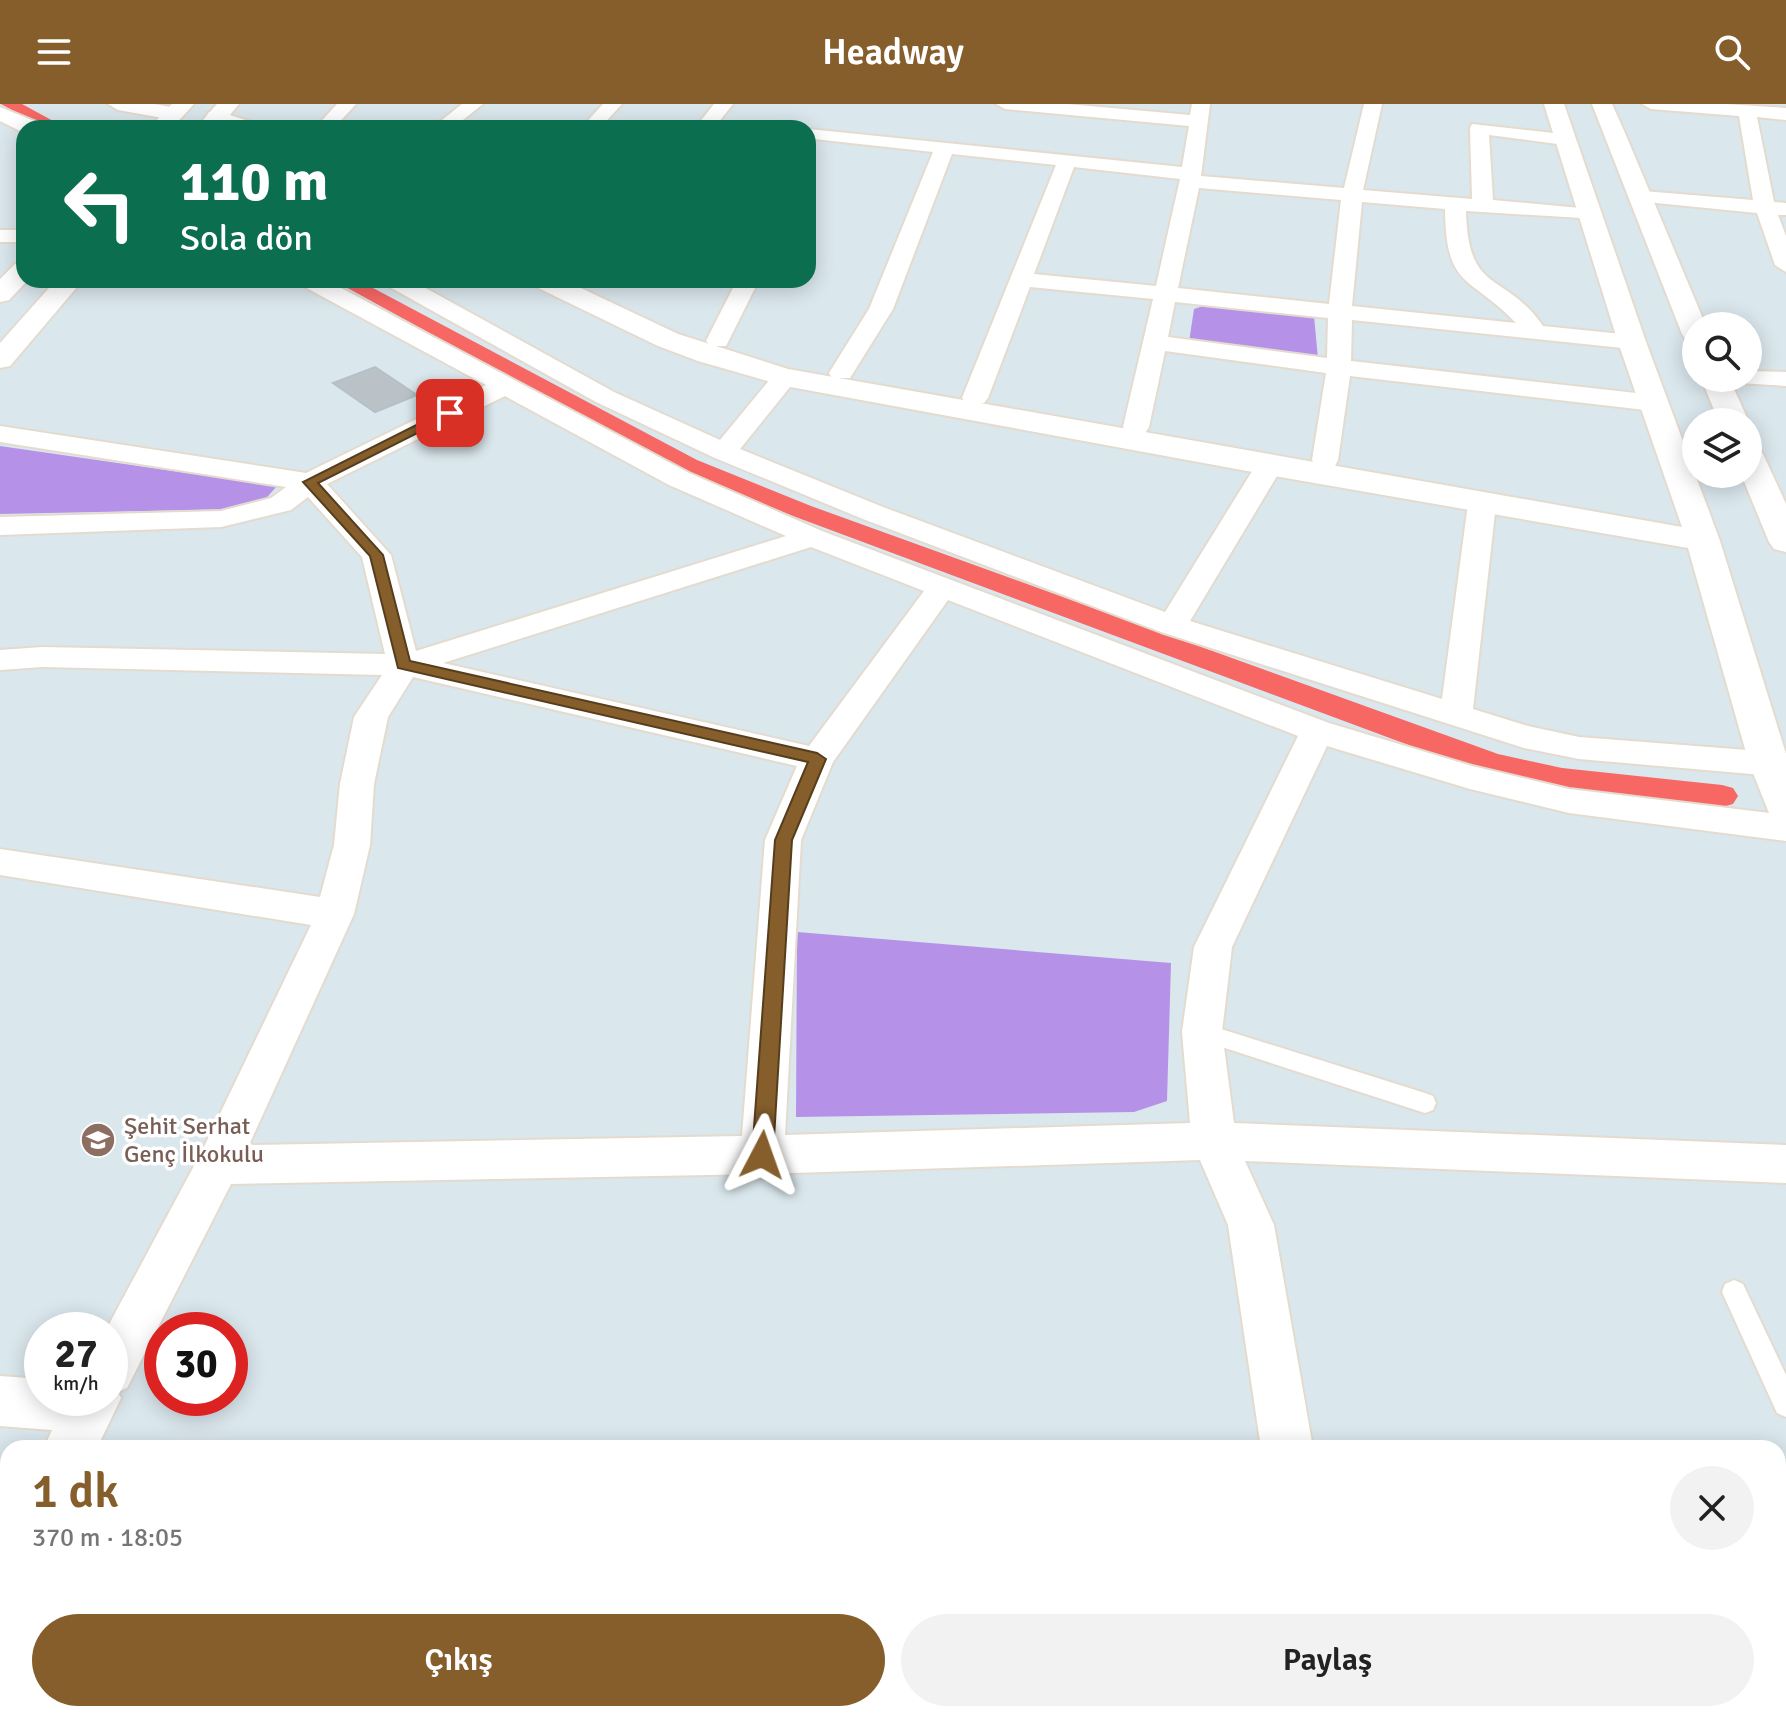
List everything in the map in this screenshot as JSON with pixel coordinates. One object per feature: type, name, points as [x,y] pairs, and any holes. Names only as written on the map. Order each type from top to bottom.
[{"type":"street","points":[[118,104],[172,115]]},
{"type":"street","points":[[332,120],[347,104]]},
{"type":"street","points":[[452,120],[474,104]]},
{"type":"street","points":[[598,120],[613,104]]},
{"type":"street","points":[[711,120],[724,104]]},
{"type":"street","points":[[1005,104],[1200,112],[1190,178],[1136,427]]},
{"type":"street","points":[[1325,460],[1339,367],[1340,312],[1352,195],[1373,104]]},
{"type":"street","points":[[1554,104],[1632,342],[1700,531],[1778,764],[1786,808]]},
{"type":"street","points":[[1602,104],[1643,197],[1659,249],[1686,312]]},
{"type":"street","points":[[1651,104],[1786,114]]},
{"type":"street","points":[[1778,104],[1786,105]]},
{"type":"street","points":[[1747,111],[1776,208],[1786,265]]},
{"type":"street","points":[[1483,206],[1479,128],[1565,139]]},
{"type":"street","points":[[816,133],[1190,178],[1591,215]]},
{"type":"street","points":[[841,373],[881,309],[945,147]]},
{"type":"street","points":[[975,398],[1067,161]]},
{"type":"street","points":[[1643,197],[1776,208]]},
{"type":"street","points":[[1455,204],[1461,261],[1482,284],[1528,319],[1535,332]]},
{"type":"street","points":[[0,294],[16,277]]},
{"type":"street","points":[[1020,279],[1632,342]]},
{"type":"street","points":[[0,360],[63,288]]},
{"type":"street","points":[[324,288],[679,479],[812,537],[941,588],[1317,731],[1470,777],[1569,801],[1786,828]]},
{"type":"street","points":[[408,288],[605,397],[724,452],[873,513],[1172,625],[1524,737],[1579,748],[1778,764]]},
{"type":"street","points":[[560,288],[668,340],[785,377],[1482,504],[1700,531]]},
{"type":"street","points":[[601,288],[718,341],[841,373],[1700,531]]},
{"type":"street","points":[[718,341],[744,288]]},
{"type":"street","points":[[1153,342],[1654,403]]},
{"type":"street","points":[[724,452],[785,377]]},
{"type":"street","points":[[1762,378],[1786,379]]},
{"type":"street","points":[[0,526],[221,519],[281,504],[310,482],[507,385]]},
{"type":"street","points":[[0,434],[310,482],[376,555],[404,665]]},
{"type":"street","points":[[1172,625],[1269,466]]},
{"type":"street","points":[[1762,485],[1784,533]]},
{"type":"street","points":[[1456,717],[1482,504]]},
{"type":"street","points":[[128,1337],[218,1165],[335,914],[352,845],[357,784],[371,717],[404,665],[812,537]]},
{"type":"street","points":[[762,1155],[783,840],[817,759],[941,588]]},
{"type":"street","points":[[0,660],[42,657],[404,665],[817,759]]},
{"type":"street","points":[[1286,1440],[1251,1225],[1214,1141],[1202,1032],[1213,947],[1317,731]]},
{"type":"street","points":[[0,862],[335,914]]},
{"type":"street","points":[[218,1165],[762,1155],[1214,1141],[1786,1164]]},
{"type":"street","points":[[0,1401],[24,1402]]},
{"type":"lane","points":[[1202,1032],[1425,1103]]},
{"type":"lane","points":[[1734,1292],[1786,1404]]},
{"type":"shaded area","points":[[1206,305],[1314,316],[1318,359],[1189,342],[1194,309]]},
{"type":"shaded area","points":[[0,446],[277,486],[262,503],[240,509],[0,514]]},
{"type":"shaded area","points":[[797,932],[1171,963],[1167,1101],[1134,1112],[796,1117]]},
{"type":"building","points":[[375,367],[417,395],[375,412],[333,383]]},
{"type":"waterway","points":[[9,104],[42,120]]},
{"type":"waterway","points":[[358,288],[688,465],[802,511],[1493,763],[1562,779],[1722,796]]},
{"type":"place","name":"Şehit Serhat Genç İlkokulu","points":[[98,1140]]},
{"type":"route","points":[[450,413],[310,482],[376,555],[404,665],[817,759],[783,840],[762,1155]]}]
